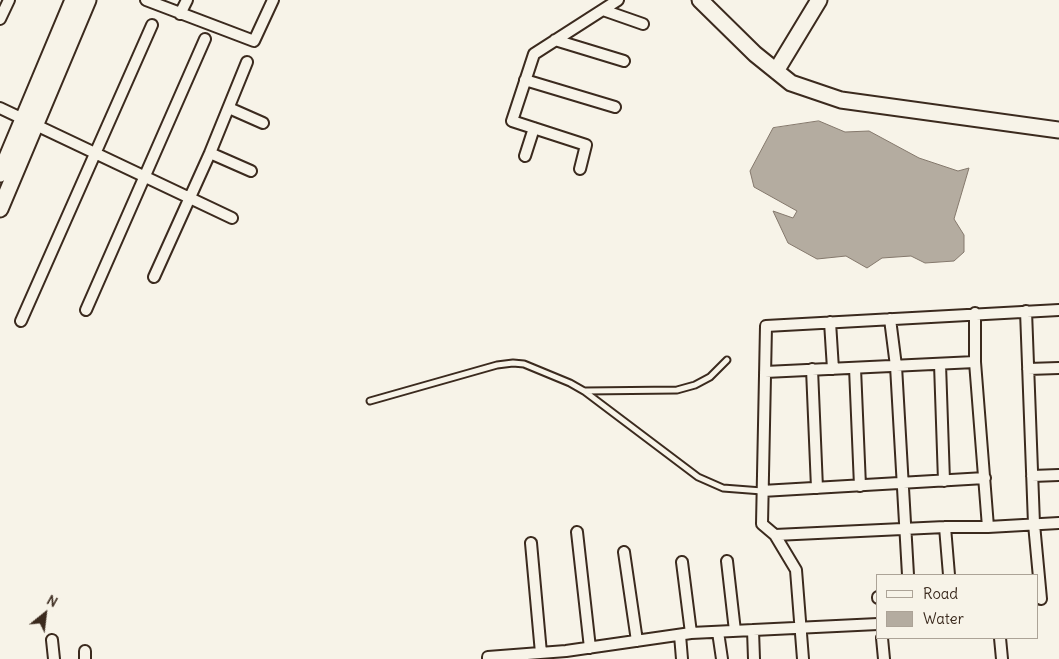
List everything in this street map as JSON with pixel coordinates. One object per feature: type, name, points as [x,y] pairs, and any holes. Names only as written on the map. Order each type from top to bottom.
[{"type":"street","points":[[0,19],[9,0]]},
{"type":"street","points":[[0,209],[73,0]]},
{"type":"street","points":[[0,174],[30,123],[88,0]]},
{"type":"street","points":[[146,0],[254,41],[273,0]]},
{"type":"street","points":[[180,14],[187,0]]},
{"type":"street","points":[[580,169],[586,145],[512,121],[534,54],[618,0]]},
{"type":"street","points":[[700,0],[755,54],[791,83],[840,100],[1059,130]]},
{"type":"street","points":[[776,71],[819,0]]},
{"type":"street","points":[[603,10],[643,24]]},
{"type":"street","points":[[21,321],[152,25]]},
{"type":"street","points":[[86,310],[143,176],[205,39]]},
{"type":"street","points":[[555,40],[624,61]]},
{"type":"street","points":[[154,277],[210,153],[247,62]]},
{"type":"street","points":[[525,80],[615,107]]},
{"type":"street","points":[[0,108],[232,218]]},
{"type":"street","points":[[229,108],[263,123]]},
{"type":"street","points":[[525,156],[534,128]]},
{"type":"street","points":[[210,153],[251,171]]},
{"type":"street","points":[[803,659],[796,570],[775,535],[762,524],[766,326],[975,313],[1059,310]]},
{"type":"street","points":[[1026,311],[1034,524],[1039,574]]},
{"type":"street","points":[[975,313],[976,362],[988,527]]},
{"type":"street","points":[[890,318],[896,366],[908,574]]},
{"type":"street","points":[[830,322],[833,368]]},
{"type":"street","points":[[765,372],[976,362]]},
{"type":"street","points":[[940,364],[944,481]]},
{"type":"street","points":[[855,368],[860,486]]},
{"type":"street","points":[[1028,369],[1059,368]]},
{"type":"street","points":[[812,369],[817,488]]},
{"type":"street","points":[[1032,476],[1059,475]]},
{"type":"street","points":[[762,491],[985,478]]},
{"type":"street","points":[[775,535],[1059,523]]},
{"type":"street","points":[[945,527],[949,574]]},
{"type":"street","points":[[577,532],[590,648]]},
{"type":"street","points":[[532,543],[542,653]]},
{"type":"street","points":[[624,552],[637,641]]},
{"type":"street","points":[[727,561],[735,631]]},
{"type":"street","points":[[682,562],[691,633]]},
{"type":"street","points":[[1039,578],[1041,599]]},
{"type":"street","points":[[488,659],[488,657],[542,653],[566,655],[590,648],[691,633],[876,624]]},
{"type":"street","points":[[753,630],[754,659]]},
{"type":"street","points":[[718,632],[722,659]]},
{"type":"street","points":[[680,635],[682,659]]},
{"type":"street","points":[[882,639],[884,659]]},
{"type":"street","points":[[1000,639],[1002,659]]},
{"type":"street","points":[[52,640],[54,659]]},
{"type":"lane","points":[[584,391],[676,390],[694,386],[710,377],[727,360]]},
{"type":"lane","points":[[370,401],[497,365],[524,364],[558,377],[584,391],[698,477],[722,488],[762,491]]},
{"type":"water","points":[[819,121],[845,132],[869,131],[919,158],[958,171],[969,168],[954,219],[964,235],[964,252],[954,261],[925,263],[911,256],[882,258],[867,268],[846,256],[817,259],[788,243],[773,211],[793,218],[797,211],[754,187],[750,171],[773,128]]}]
